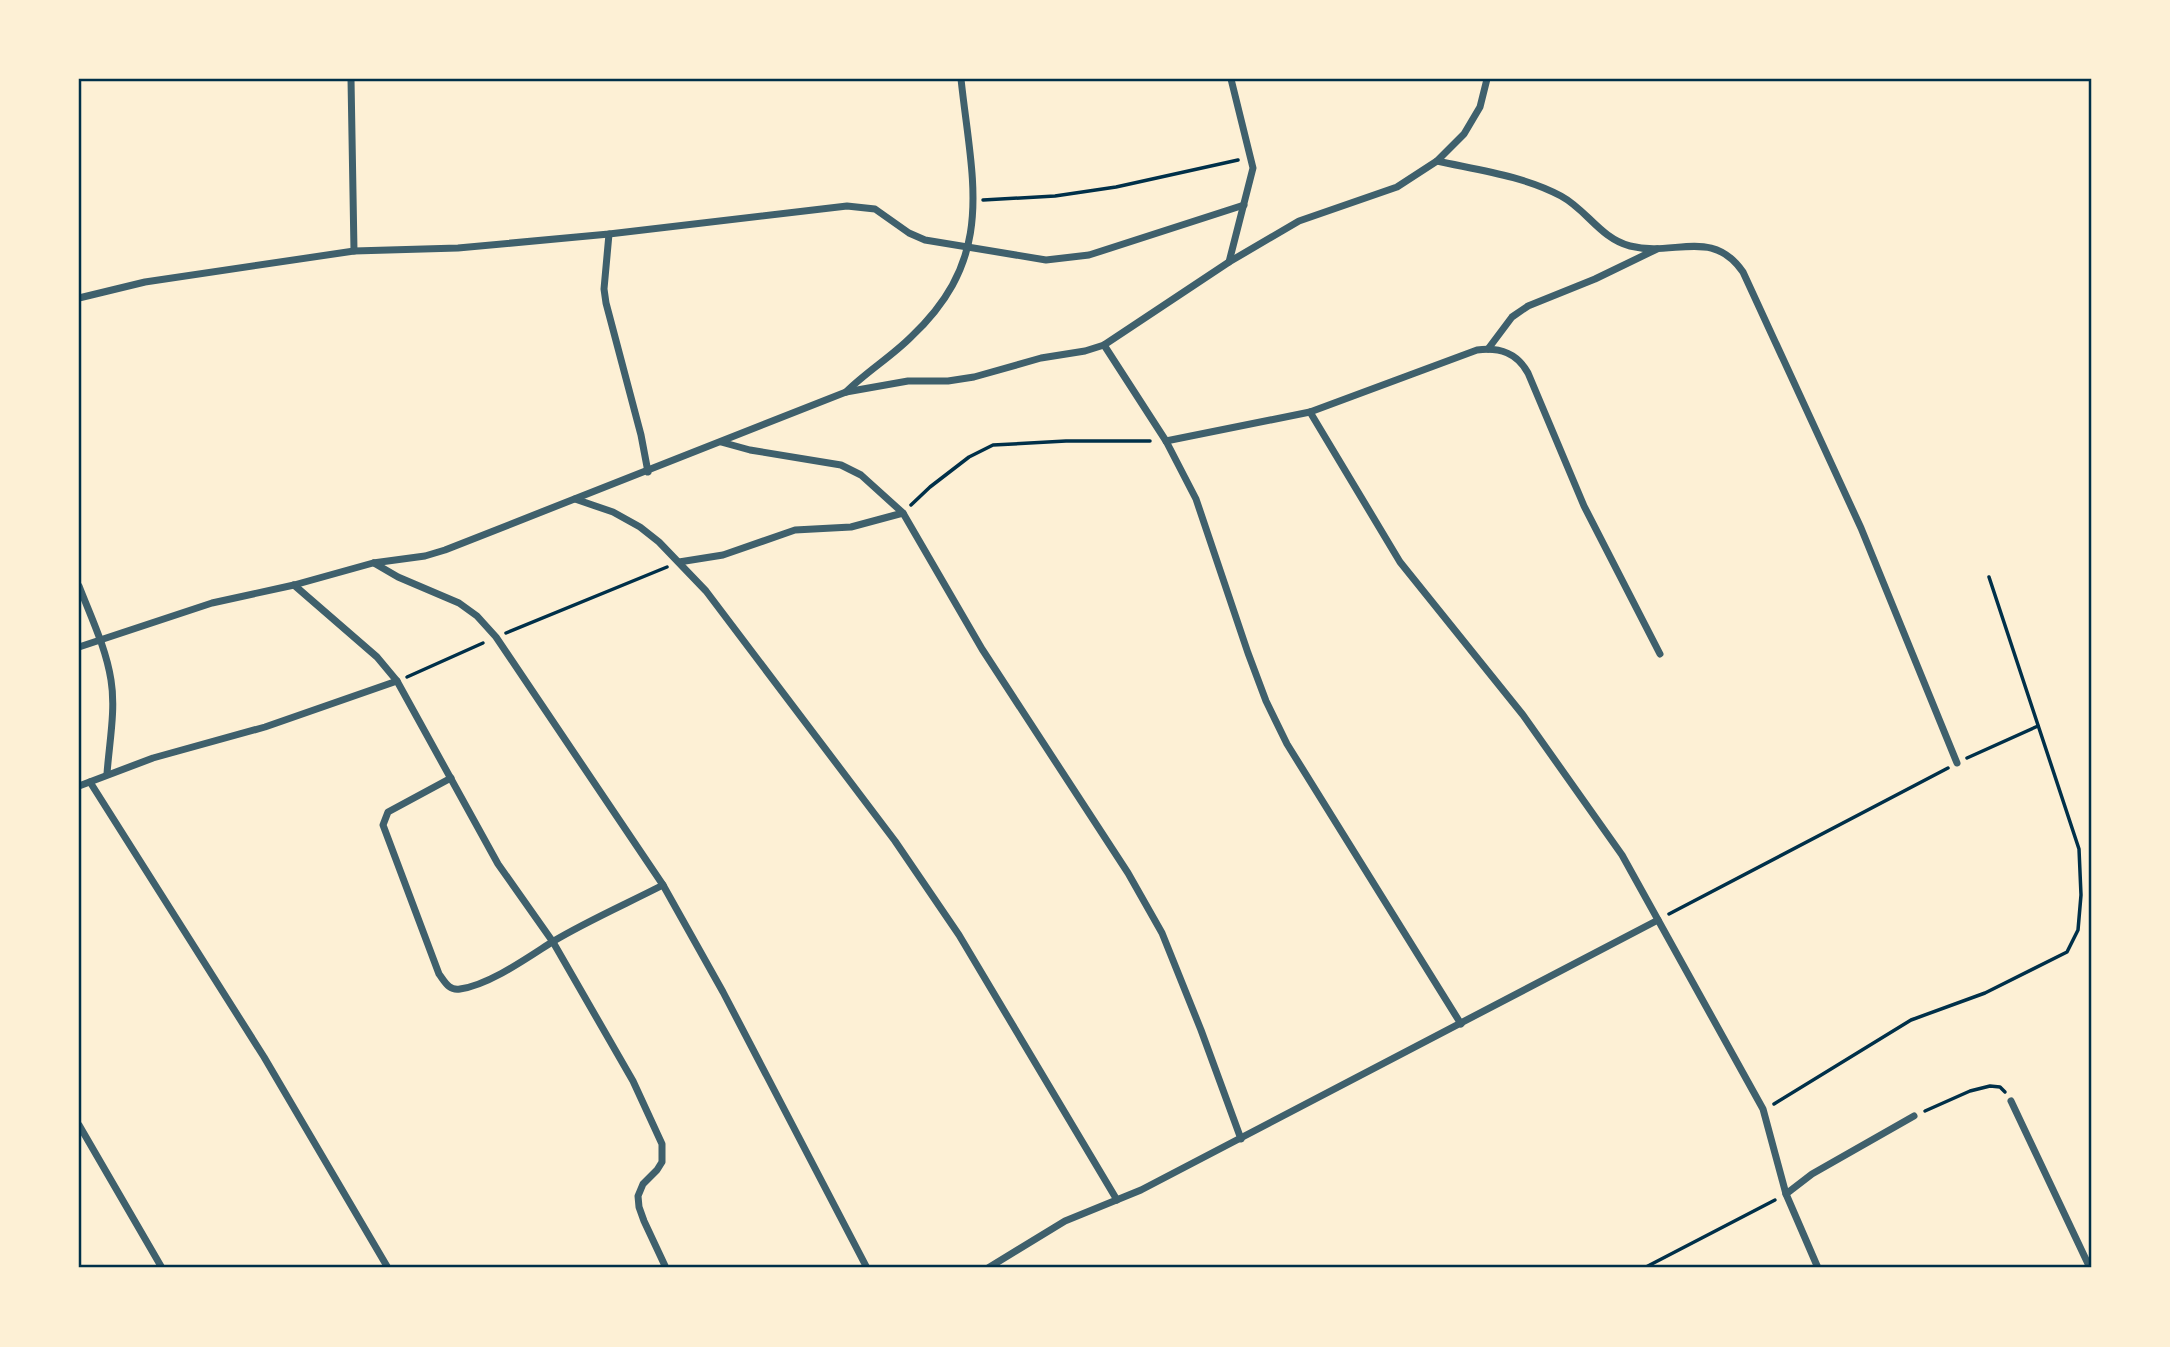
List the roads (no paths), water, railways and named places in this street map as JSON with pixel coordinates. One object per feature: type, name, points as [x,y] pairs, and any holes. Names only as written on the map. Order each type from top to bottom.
[{"type":"street","points":[[351,79],[354,251]]},
{"type":"street","points":[[846,392],[863,375],[910,339],[931,316],[948,293],[968,248],[974,200],[961,79]]},
{"type":"street","points":[[1230,262],[1251,180],[1252,157],[1231,79]]},
{"type":"street","points":[[79,647],[212,603],[294,585],[373,563],[425,556],[445,550],[846,392],[908,382],[948,382],[1104,345],[1230,262],[1299,221],[1397,187],[1437,161],[1464,134],[1480,107],[1487,79]]},
{"type":"street","points":[[1437,161],[1522,181],[1561,196],[1579,208],[1611,239],[1631,246],[1658,249],[1715,248],[1735,260],[1743,272],[1861,528],[1957,763]]},
{"type":"street","points":[[79,298],[145,282],[354,251],[458,248],[608,234],[847,206],[875,209],[909,233],[925,240],[1046,260],[1065,259],[1140,240],[1244,205]]},
{"type":"street","points":[[608,234],[604,289],[606,303],[641,435],[648,472]]},
{"type":"street","points":[[1488,349],[1512,317],[1528,306],[1595,279],[1658,249]]},
{"type":"street","points":[[1104,345],[1166,441],[1196,499],[1257,677],[1287,744],[1461,1024]]},
{"type":"street","points":[[1166,441],[1310,412],[1477,350],[1501,350],[1514,356],[1523,365],[1540,398],[1584,506],[1660,654]]},
{"type":"street","points":[[1310,412],[1400,562],[1523,715],[1622,855],[1762,1109],[1786,1194],[1818,1268]]},
{"type":"street","points":[[721,442],[750,450],[841,465],[861,475],[902,513],[982,649],[1121,862],[1162,933],[1241,1139]]},
{"type":"street","points":[[574,499],[612,512],[640,527],[679,562],[720,609],[895,841],[959,935],[1117,1200]]},
{"type":"street","points":[[679,562],[723,555],[795,530],[851,527],[902,513]]},
{"type":"street","points":[[373,563],[398,578],[459,604],[477,616],[496,637],[663,885],[723,992],[867,1268]]},
{"type":"street","points":[[294,585],[377,657],[397,681],[498,864],[553,942],[633,1081],[662,1144],[662,1162],[643,1184],[638,1196],[644,1221],[666,1268]]},
{"type":"street","points":[[79,586],[112,683],[107,774]]},
{"type":"street","points":[[79,786],[153,758],[265,727],[397,681]]},
{"type":"street","points":[[451,778],[388,812],[383,825],[439,974],[447,985],[459,990],[506,971],[553,942],[663,885]]},
{"type":"street","points":[[90,782],[264,1057],[388,1268]]},
{"type":"street","points":[[988,1268],[1065,1221],[1141,1190],[1658,920]]},
{"type":"street","points":[[2011,1101],[2090,1268]]},
{"type":"street","points":[[1786,1194],[1812,1174],[1914,1116]]},
{"type":"street","points":[[79,1125],[162,1268]]}]
